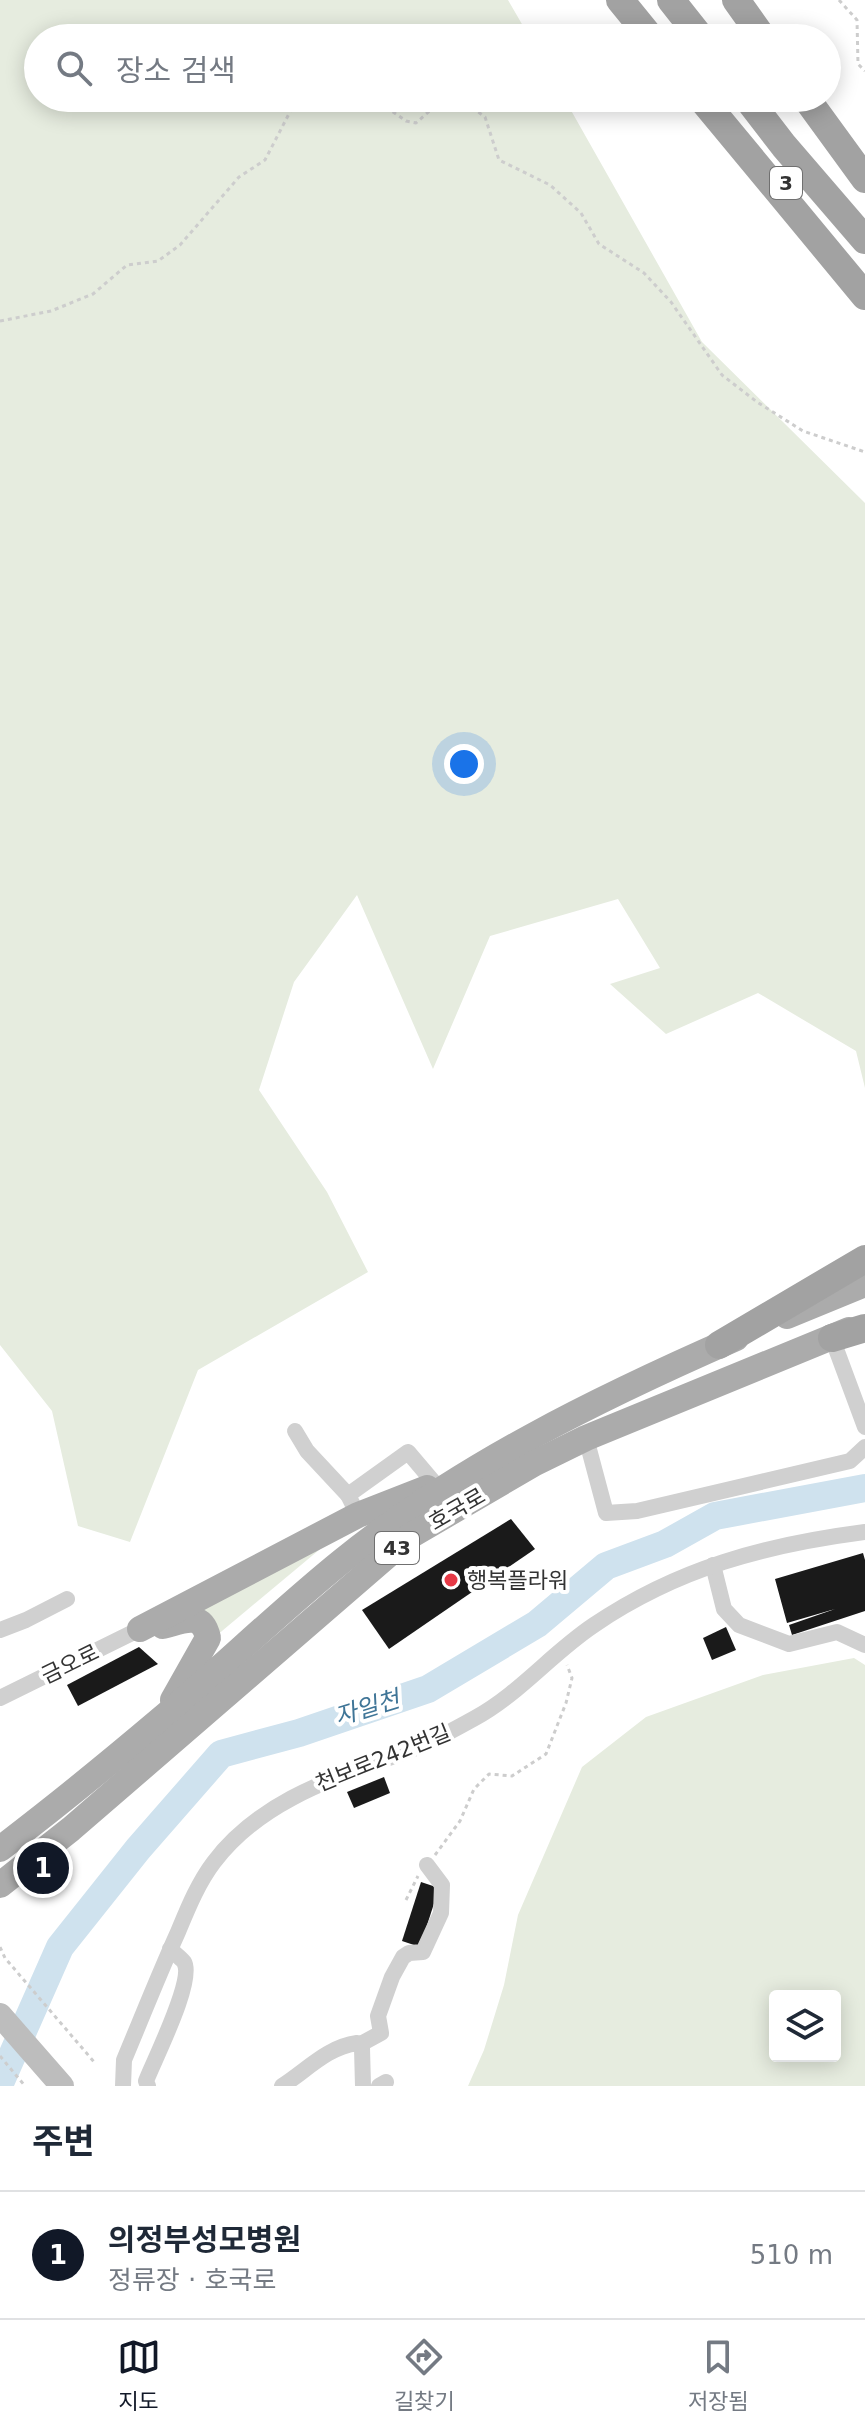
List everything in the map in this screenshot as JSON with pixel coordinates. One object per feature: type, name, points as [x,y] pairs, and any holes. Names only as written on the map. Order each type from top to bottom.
[{"type":"highway","points":[[620,0],[640,24]]},
{"type":"highway","points":[[671,0],[690,24]]},
{"type":"highway","points":[[736,0],[753,24]]},
{"type":"highway","points":[[715,112],[865,296]]},
{"type":"highway","name":"3","points":[[717,112],[865,268]]},
{"type":"highway","name":"3","points":[[758,112],[865,240]]},
{"type":"highway","points":[[816,112],[863,175]]},
{"type":"highway","points":[[719,1345],[865,1259]]},
{"type":"highway","points":[[832,1338],[865,1326]]},
{"type":"main road","name":"호국로","points":[[0,1849],[161,1719],[343,1560],[427,1500],[507,1450],[650,1376],[865,1284]]},
{"type":"main road","name":"호국로","points":[[0,1885],[71,1829],[410,1536],[535,1463],[586,1438],[832,1338]]},
{"type":"main road","points":[[140,1629],[353,1505],[436,1485],[507,1450]]},
{"type":"main road","points":[[140,1629],[189,1619],[202,1624],[207,1633],[208,1642],[161,1719]]},
{"type":"main road","points":[[0,1896],[24,1866]]},
{"type":"main road","points":[[0,2015],[57,2080]]},
{"type":"street","points":[[832,1338],[865,1427]]},
{"type":"street","points":[[295,1431],[307,1451],[353,1505],[408,1452],[436,1485]]},
{"type":"street","points":[[586,1438],[606,1513],[637,1511],[850,1461],[865,1447]]},
{"type":"street","name":"천보로242번길","points":[[123,2086],[124,2060],[196,1891],[214,1861],[268,1810],[299,1792],[339,1775],[424,1745],[479,1716],[592,1626],[659,1587],[750,1553],[865,1532]]},
{"type":"street","points":[[713,1565],[724,1609],[739,1625],[789,1644],[837,1632],[865,1645]]},
{"type":"street","points":[[0,1630],[67,1599]]},
{"type":"street","name":"금오로","points":[[0,1698],[140,1629]]},
{"type":"street","points":[[359,2045],[381,2033],[378,2016],[392,1977],[403,1957],[409,1953],[423,1952],[441,1913],[442,1885],[427,1865]]},
{"type":"street","points":[[148,2086],[146,2081],[182,1997],[187,1972],[184,1962],[170,1949]]},
{"type":"street","points":[[282,2086],[323,2055],[357,2043],[362,2048],[365,2082]]},
{"type":"path","points":[[839,0],[857,20],[858,64],[865,71]]},
{"type":"path","points":[[0,321],[51,311],[93,294],[127,265],[158,261],[180,245],[239,177],[265,160],[290,112]]},
{"type":"path","points":[[393,112],[406,121],[416,123],[428,112]]},
{"type":"path","points":[[478,112],[485,117],[499,160],[550,185],[581,213],[599,244],[644,273],[671,302],[722,375],[803,431],[865,452]]},
{"type":"path","points":[[406,1900],[414,1881],[460,1821],[474,1789],[489,1774],[512,1776],[546,1754],[566,1703],[572,1678],[562,1650]]},
{"type":"path","points":[[0,1947],[5,1958],[95,2063]]},
{"type":"path","points":[[0,2056],[25,2086]]},
{"type":"shaded area","points":[[0,0],[508,0],[522,24],[24,24],[24,112],[572,112],[702,342],[865,503],[865,1088],[856,1051],[758,993],[666,1034],[610,984],[660,968],[618,899],[490,936],[433,1069],[357,895],[294,982],[259,1090],[327,1192],[368,1272],[198,1370],[130,1542],[78,1526],[52,1411],[0,1345]]},
{"type":"shaded area","points":[[325,1545],[216,1636],[195,1608]]},
{"type":"shaded area","points":[[854,1658],[865,1665],[865,2086],[468,2086],[484,2050],[504,1985],[518,1915],[582,1767],[646,1717],[763,1675]]},
{"type":"building","name":"행복플라워","points":[[511,1519],[535,1549],[389,1649],[362,1610]]},
{"type":"building","points":[[863,1553],[865,1611],[792,1635],[789,1625],[835,1609],[787,1623],[775,1579]]},
{"type":"building","points":[[726,1627],[736,1650],[712,1660],[703,1638]]},
{"type":"building","points":[[139,1647],[158,1664],[78,1706],[67,1685]]},
{"type":"building","points":[[384,1777],[390,1793],[354,1808],[347,1792]]},
{"type":"building","points":[[421,1882],[439,1888],[420,1947],[402,1941]]},
{"type":"waterway","name":"자일천","points":[[0,2083],[60,1947],[138,1849],[221,1754],[299,1733],[428,1689],[537,1624],[606,1566],[665,1544],[715,1516],[865,1488]]},
{"type":"place","name":"행복플라워","points":[[451,1580]]},
{"type":"place","name":"의정부성모병원","points":[[43,1868]]}]
